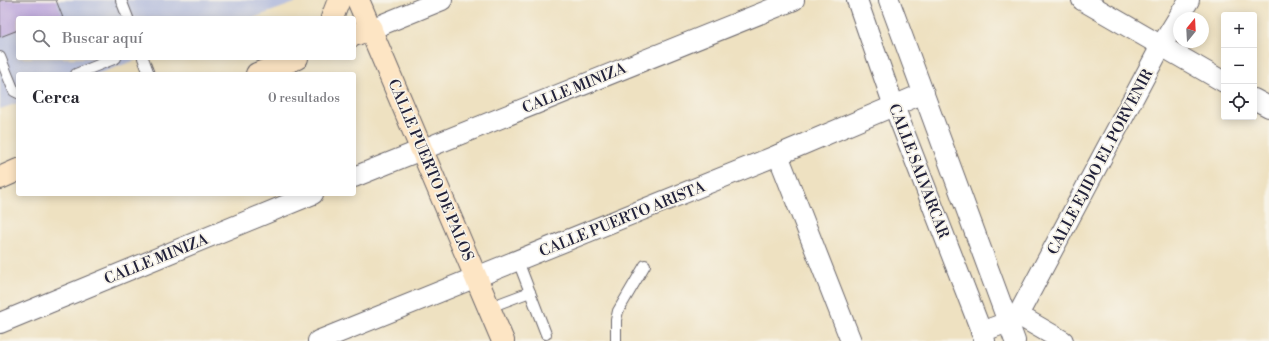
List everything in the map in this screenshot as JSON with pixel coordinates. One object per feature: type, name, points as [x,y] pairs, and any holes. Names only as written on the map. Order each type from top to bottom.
[{"type":"street","points":[[333,16],[339,0]]},
{"type":"street","name":"CALLE PUERTO DE PALOS","points":[[358,0],[363,32],[421,149],[478,278],[503,341]]},
{"type":"street","points":[[363,32],[442,0]]},
{"type":"street","name":"CALLE MINIZA","points":[[356,176],[794,0]]},
{"type":"street","name":"CALLE SALVARCAR","points":[[857,0],[894,106],[983,336]]},
{"type":"street","name":"CALLE SALVARCAR","points":[[889,0],[1013,318],[1015,341]]},
{"type":"street","points":[[1082,0],[1221,80]]},
{"type":"street","name":"CALLE EJIDO EL PORVENIR","points":[[1013,318],[1162,46],[1189,0]]},
{"type":"street","points":[[262,72],[292,60]]},
{"type":"street","name":"CALLE PUERTO ARISTA","points":[[318,341],[354,334],[518,261],[778,155],[924,93]]},
{"type":"street","points":[[1257,101],[1269,107]]},
{"type":"street","points":[[778,155],[851,341]]},
{"type":"street","points":[[0,178],[16,171]]},
{"type":"street","name":"CALLE MINIZA","points":[[0,323],[308,196]]},
{"type":"street","points":[[983,336],[1013,318],[1063,341]]},
{"type":"lane","points":[[121,0],[127,16]]},
{"type":"lane","points":[[0,57],[16,92]]},
{"type":"lane","points":[[81,72],[111,60]]},
{"type":"lane","points":[[144,60],[148,72]]},
{"type":"lane","points":[[518,261],[546,334]]},
{"type":"lane","points":[[616,341],[616,320],[618,311],[645,265]]},
{"type":"lane","points":[[490,307],[530,292]]},
{"type":"shaded area","points":[[0,0],[303,0],[259,16],[16,16],[16,60],[136,60],[103,72],[16,72],[16,104],[0,109]]},
{"type":"building","points":[[0,0],[56,0],[62,16],[16,16],[16,31],[0,37]]}]
